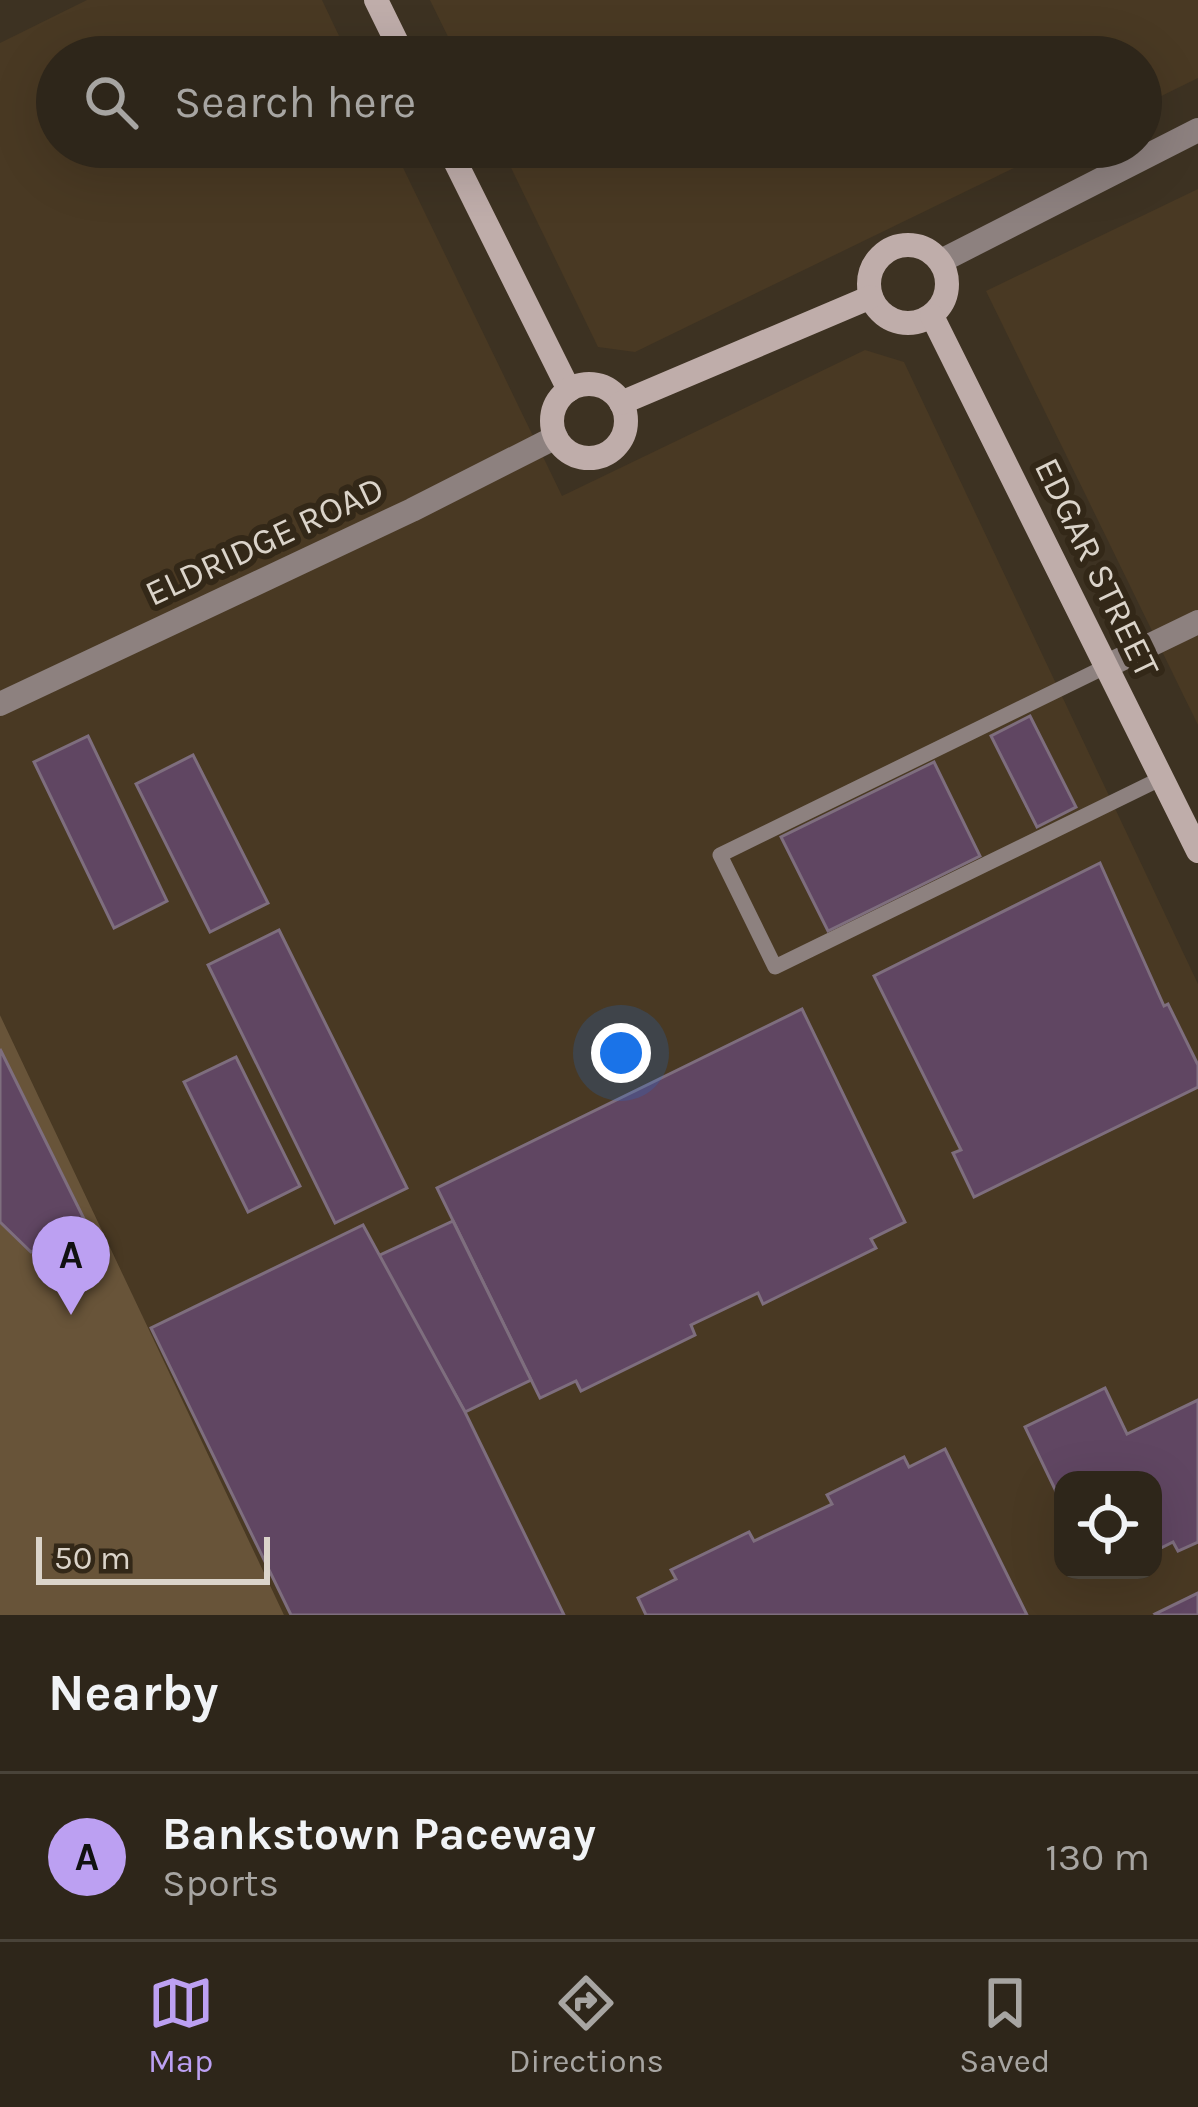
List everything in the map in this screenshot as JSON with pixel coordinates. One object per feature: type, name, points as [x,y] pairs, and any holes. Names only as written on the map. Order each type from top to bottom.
[{"type":"main road","points":[[376,0],[394,36]]},
{"type":"main road","points":[[458,168],[568,391]]},
{"type":"main road","points":[[918,246],[931,251],[946,272],[946,296],[932,316],[920,322],[895,322],[884,316],[871,297],[872,268],[891,248],[918,246]]},
{"type":"main road","points":[[621,403],[871,297]]},
{"type":"main road","name":"EDGAR STREET","points":[[932,316],[1198,850]]},
{"type":"main road","points":[[592,384],[614,393],[621,403],[626,427],[622,439],[604,455],[580,457],[568,452],[556,437],[554,410],[568,391],[592,384]]},
{"type":"street","points":[[1162,148],[1198,130]]},
{"type":"street","points":[[940,261],[1123,168]]},
{"type":"street","name":"ELDRIDGE ROAD","points":[[0,704],[556,437]]},
{"type":"street","points":[[1106,666],[1198,622]]},
{"type":"lane","points":[[1106,666],[720,855],[766,949],[775,967],[1162,778]]},
{"type":"shaded area","points":[[87,0],[322,0],[339,36],[36,36],[36,168],[403,168],[562,496],[865,350],[904,362],[1198,984],[1198,1615],[284,1615],[0,1015],[0,43]]},
{"type":"shaded area","points":[[430,0],[1198,0],[1198,78],[1162,96],[1162,36],[448,36]]},
{"type":"shaded area","points":[[511,168],[1014,168],[635,352],[598,347]]},
{"type":"shaded area","points":[[1198,189],[1198,725],[986,291]]},
{"type":"shaded area","points":[[0,1015],[284,1615],[0,1615]]},
{"type":"building","points":[[1030,716],[1076,807],[1037,827],[991,736]]},
{"type":"building","points":[[88,736],[167,901],[114,928],[34,762]]},
{"type":"building","points":[[193,755],[268,903],[210,932],[136,784]]},
{"type":"building","points":[[934,762],[980,856],[828,931],[781,837]]},
{"type":"building","points":[[1100,863],[1164,1006],[1168,1004],[1198,1065],[1198,1087],[974,1197],[953,1153],[961,1150],[874,976]]},
{"type":"building","points":[[279,930],[407,1188],[335,1223],[208,965]]},
{"type":"building","points":[[802,1009],[905,1222],[871,1239],[876,1248],[763,1304],[758,1293],[691,1325],[695,1335],[581,1391],[576,1381],[540,1398],[437,1188]]},
{"type":"building","points":[[0,1049],[89,1229],[31,1252],[0,1222]]},
{"type":"building","points":[[236,1057],[300,1186],[248,1212],[184,1082]]},
{"type":"building","points":[[453,1221],[531,1380],[465,1412],[378,1256]]},
{"type":"building","points":[[363,1225],[465,1412],[564,1615],[291,1615],[151,1328]]},
{"type":"building","points":[[1105,1388],[1127,1434],[1198,1400],[1198,1542],[1178,1551],[1173,1542],[1162,1548],[1162,1471],[1054,1471],[1054,1487],[1025,1427]]},
{"type":"building","points":[[945,1449],[1027,1615],[646,1615],[638,1598],[676,1579],[671,1570],[749,1532],[754,1541],[832,1504],[827,1495],[904,1457],[909,1467]]},
{"type":"building","points":[[1198,1593],[1198,1615],[1155,1614]]},
{"type":"place","name":"Bankstown Paceway","points":[[71,1315]]}]
